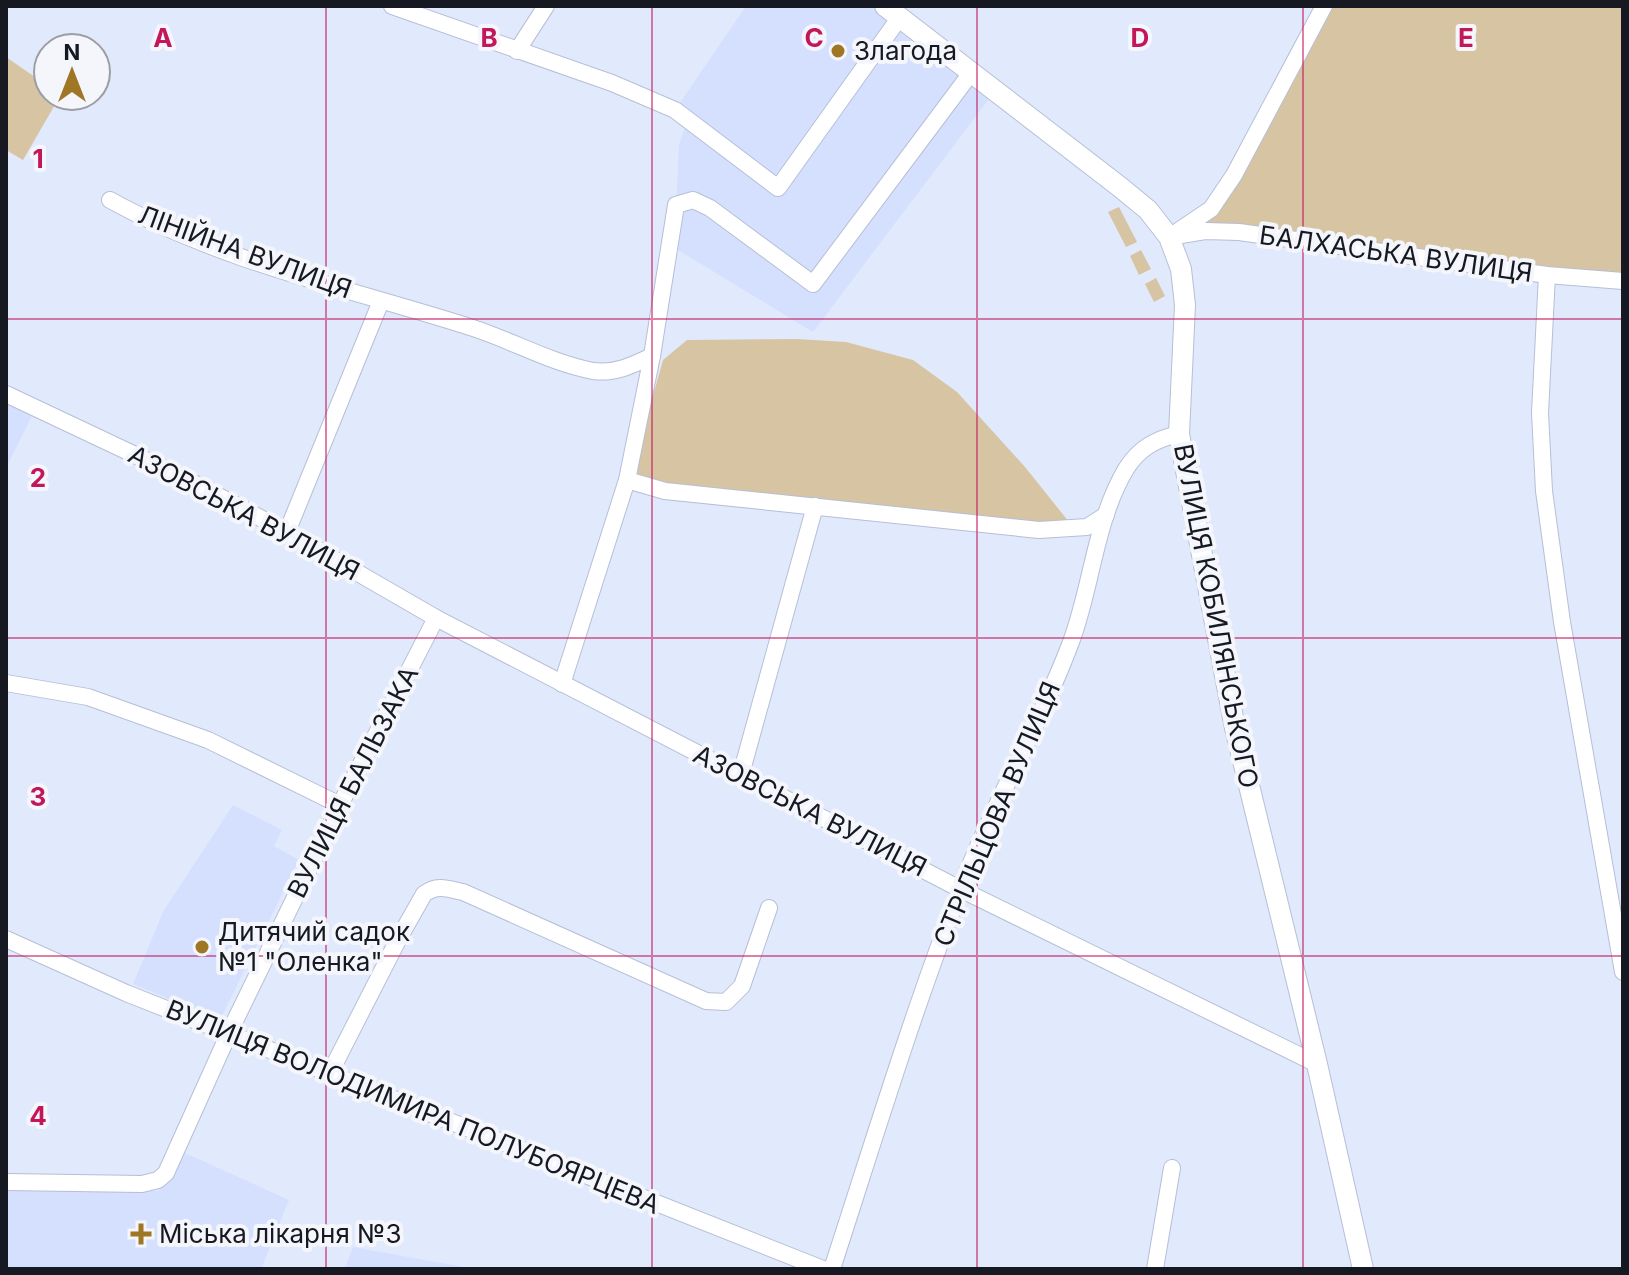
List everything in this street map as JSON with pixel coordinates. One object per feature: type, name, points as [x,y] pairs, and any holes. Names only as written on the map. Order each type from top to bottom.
[{"type":"main road","points":[[892,12],[1120,187],[1148,210],[1169,237]]},
{"type":"main road","name":"ВУЛИЦЯ КОБИЛЯНСЬКОГО","points":[[1169,237],[1184,286],[1179,434],[1235,728],[1317,1064],[1363,1269]]},
{"type":"street","points":[[392,6],[412,10],[517,51],[612,83],[675,110],[778,188],[892,12]]},
{"type":"street","points":[[517,51],[546,6]]},
{"type":"street","points":[[1169,237],[1211,209],[1234,175],[1324,6]]},
{"type":"street","points":[[562,684],[627,480],[652,356],[676,205],[693,200],[710,208],[813,284],[971,73]]},
{"type":"street","name":"ЛІНІЙНА ВУЛИЦЯ","points":[[110,200],[152,223],[305,279],[475,329],[549,359],[596,371],[622,370],[652,356]]},
{"type":"street","name":"БАЛХАСЬКА ВУЛИЦЯ","points":[[1169,237],[1205,231],[1239,232],[1547,275],[1623,281]]},
{"type":"street","points":[[1547,275],[1540,413],[1544,491],[1562,622],[1623,972]]},
{"type":"street","name":"ЛІНІЙНА ВУЛИЦЯ","points":[[287,532],[381,301]]},
{"type":"street","name":"АЗОВСЬКА ВУЛИЦЯ","points":[[6,394],[188,480],[287,532],[436,618],[960,889],[1317,1064]]},
{"type":"street","name":"СТРІЛЬЦОВА ВУЛИЦЯ","points":[[832,1269],[960,889],[1072,640],[1106,515],[1118,485],[1133,459],[1148,444],[1179,434]]},
{"type":"street","points":[[627,480],[665,491],[1039,530],[1087,527],[1106,515]]},
{"type":"street","points":[[741,774],[815,506]]},
{"type":"street","name":"ВУЛИЦЯ БАЛЬЗАКА","points":[[6,1182],[134,1185],[158,1180],[171,1163],[229,1033],[340,805],[436,618]]},
{"type":"street","points":[[6,683],[88,697],[208,740],[340,805]]},
{"type":"street","points":[[330,1073],[399,938],[424,894],[431,889],[440,887],[463,892],[706,1001],[726,1002],[742,986],[769,908]]},
{"type":"street","name":"ВУЛИЦЯ ВОЛОДИМИРА ПОЛУБОЯРЦЕВА","points":[[6,939],[126,993],[823,1269]]},
{"type":"street","points":[[1155,1269],[1172,1168]]},
{"type":"shaded area","points":[[746,6],[885,6],[995,91],[813,332],[668,244],[676,205],[679,145],[688,118],[675,110]]},
{"type":"shaded area","points":[[1324,6],[1623,6],[1623,281],[1239,232],[1195,221],[1212,209]]},
{"type":"shaded area","points":[[6,57],[32,75],[32,112],[51,112],[23,160],[6,150]]},
{"type":"shaded area","points":[[1119,207],[1137,242],[1126,247],[1108,212]]},
{"type":"shaded area","points":[[1141,250],[1151,269],[1139,275],[1130,256]]},
{"type":"shaded area","points":[[1156,278],[1165,296],[1154,302],[1145,284]]},
{"type":"shaded area","points":[[687,340],[846,342],[913,360],[957,392],[1025,467],[1073,527],[810,504],[648,480],[632,471],[663,360]]},
{"type":"shaded area","points":[[6,395],[36,408],[6,468]]},
{"type":"shaded area","name":"Дитячий садок №1 \"Оленка\"","points":[[233,805],[282,830],[274,846],[299,860],[220,1020],[133,984],[164,910]]},
{"type":"shaded area","name":"Міська лікарня №3","points":[[185,1153],[289,1200],[261,1269],[6,1269],[6,1189],[158,1191],[173,1176]]},
{"type":"shaded area","points":[[353,1247],[475,1269],[345,1269]]},
{"type":"place","name":"Злагода","points":[[838,51]]},
{"type":"place","name":"Дитячий садок №1 \"Оленка\"","points":[[202,947]]},
{"type":"place","name":"Міська лікарня №3","points":[[141,1234]]}]
